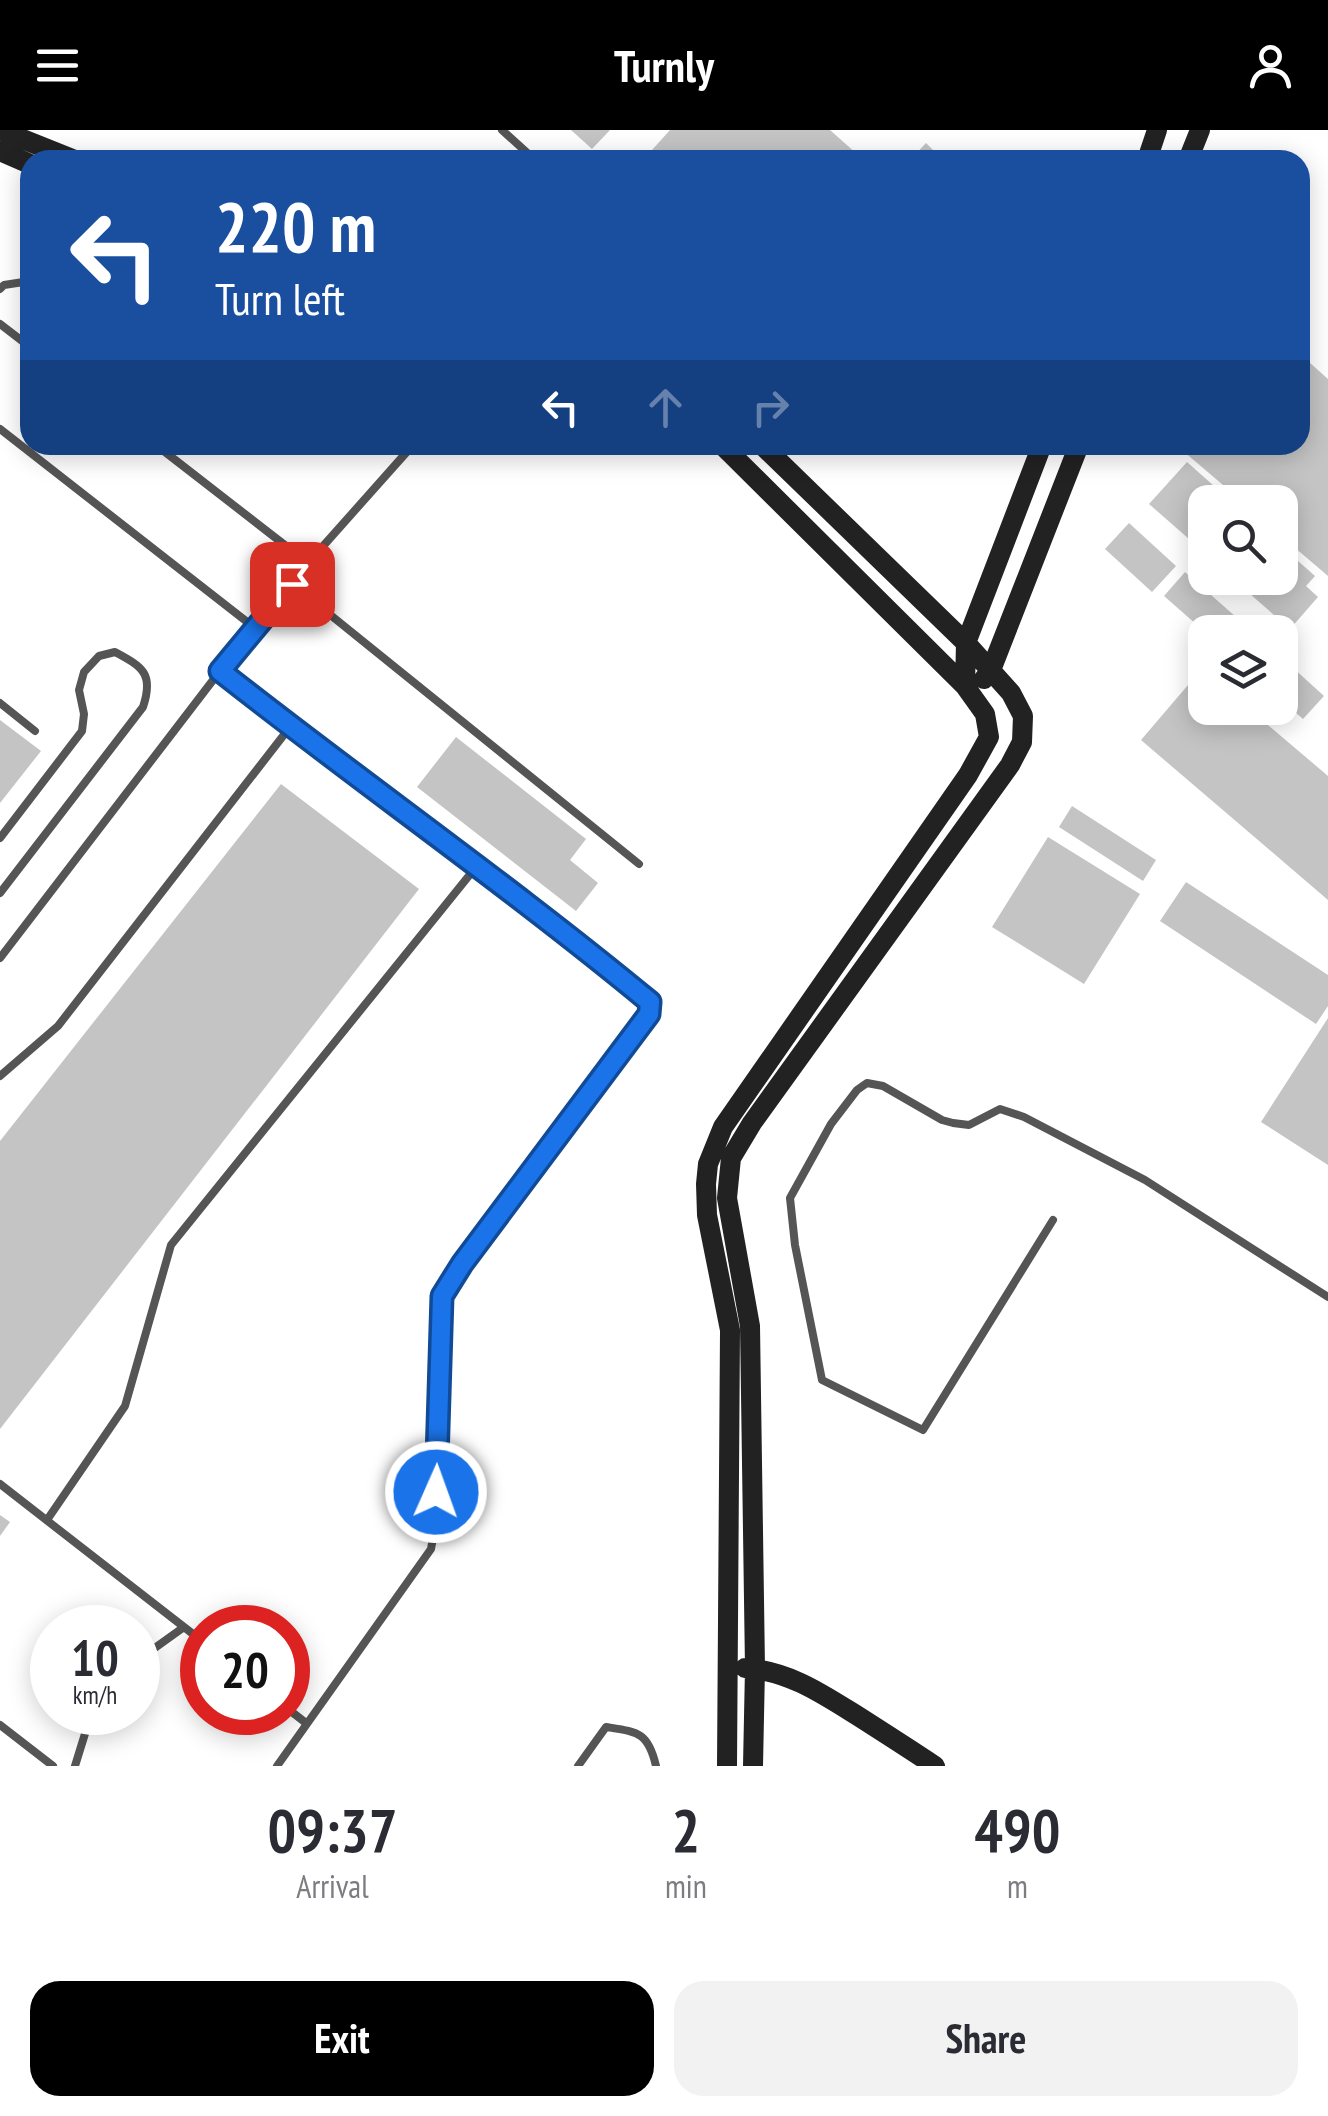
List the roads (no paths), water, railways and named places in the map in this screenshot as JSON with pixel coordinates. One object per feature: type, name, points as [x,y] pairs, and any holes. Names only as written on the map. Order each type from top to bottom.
[{"type":"street","points":[[0,130],[18,153]]},
{"type":"street","points":[[726,1766],[730,1330],[708,1215],[708,1164],[723,1127],[975,763],[989,737],[986,714],[968,690],[732,455]]},
{"type":"street","points":[[754,1766],[750,1326],[727,1198],[731,1158],[1022,742],[1022,716],[1011,693],[992,670],[772,455]]},
{"type":"street","points":[[968,690],[966,643],[1038,455]]},
{"type":"street","points":[[968,690],[992,670],[1075,455]]},
{"type":"street","points":[[728,1666],[772,1671],[811,1687],[936,1766]]},
{"type":"lane","points":[[502,130],[523,150]]},
{"type":"lane","points":[[0,324],[20,339]]},
{"type":"lane","points":[[0,429],[20,445]]},
{"type":"lane","points":[[33,455],[255,628]]},
{"type":"lane","points":[[169,455],[308,563]]},
{"type":"lane","points":[[0,958],[220,671],[308,563],[405,455]]},
{"type":"lane","points":[[292,584],[639,864]]},
{"type":"lane","points":[[0,838],[82,731],[84,714],[78,690],[84,672],[98,656],[115,652],[133,662],[146,675],[149,690],[144,708],[0,893]]},
{"type":"lane","points":[[220,671],[650,1002],[649,1014],[442,1296],[431,1549],[310,1718]]},
{"type":"lane","points":[[0,703],[35,730]]},
{"type":"lane","points":[[0,1076],[58,1026],[290,727]]},
{"type":"lane","points":[[47,1520],[125,1406],[171,1246],[476,867]]},
{"type":"lane","points":[[1053,1220],[923,1430],[822,1380],[795,1246],[790,1198],[831,1124],[867,1083],[883,1086],[954,1123],[968,1125],[1000,1109],[1024,1117],[1145,1180],[1328,1297]]},
{"type":"lane","points":[[0,1484],[180,1624]]},
{"type":"lane","points":[[0,1725],[53,1766]]},
{"type":"lane","points":[[578,1766],[606,1727],[636,1731],[651,1744],[656,1766]]},
{"type":"lane","points":[[74,1766],[84,1735]]},
{"type":"lane","points":[[277,1766],[298,1735]]}]
